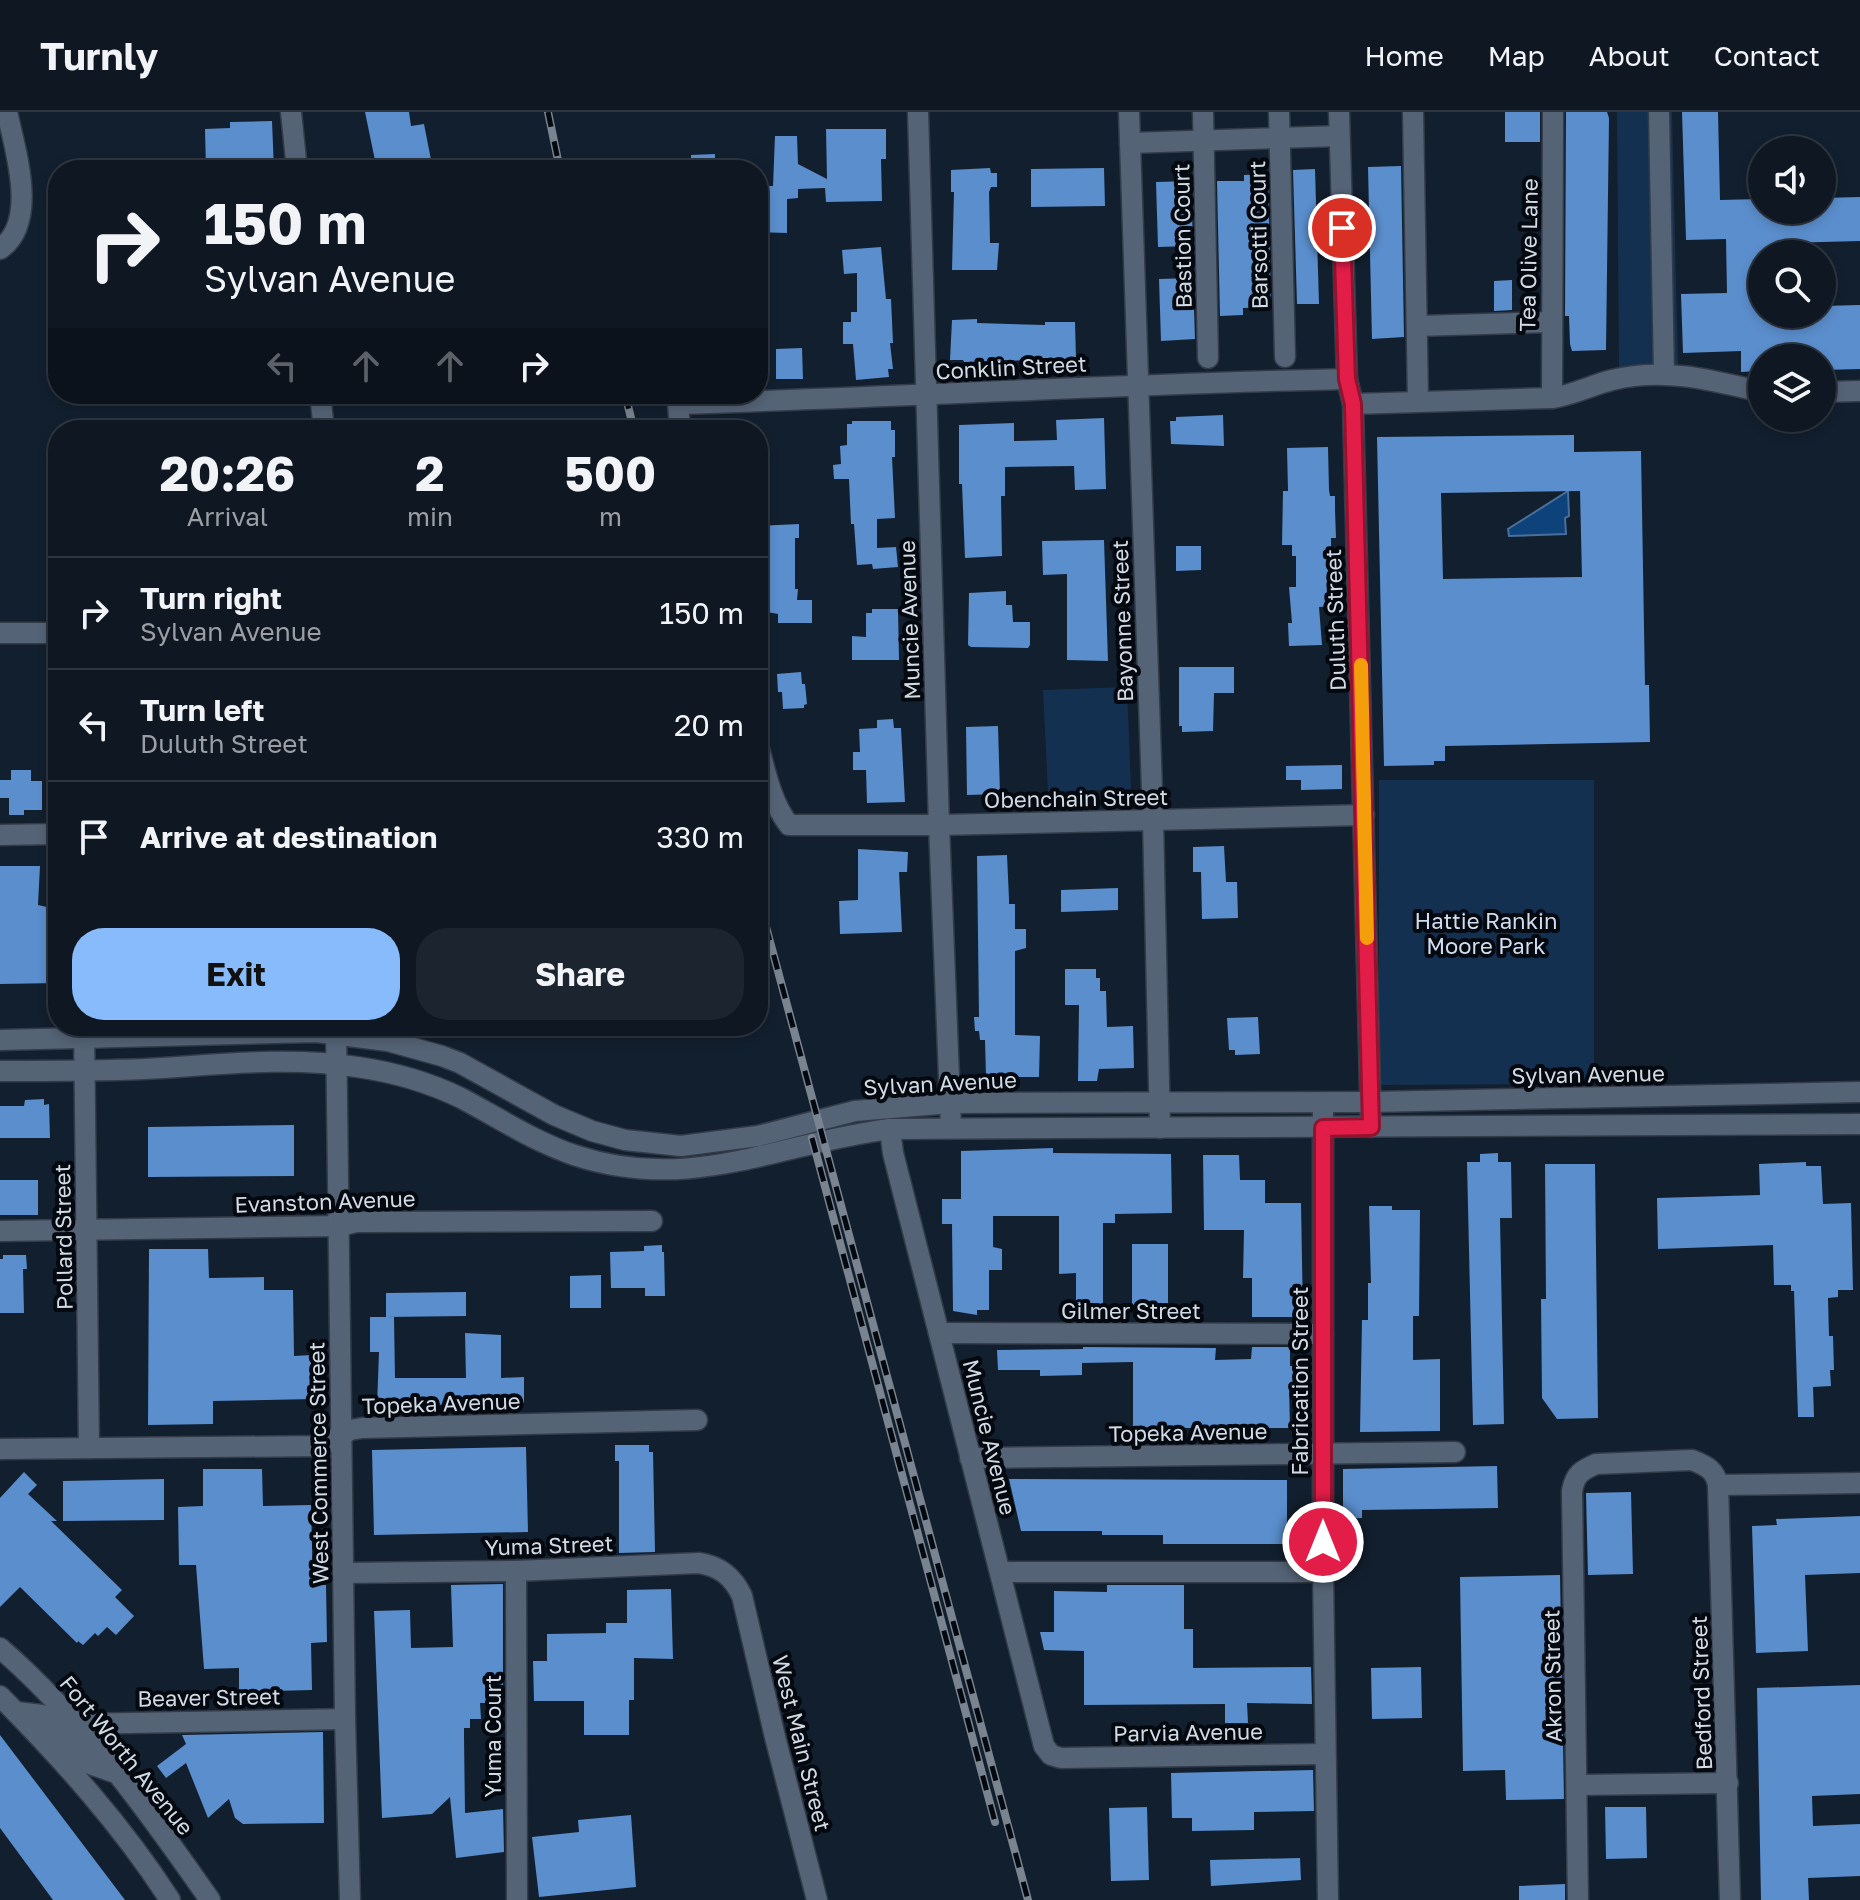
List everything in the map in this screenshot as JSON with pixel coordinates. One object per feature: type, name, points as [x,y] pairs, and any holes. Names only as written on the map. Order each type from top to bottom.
[{"type":"street","points":[[0,249],[17,231],[21,205],[20,171],[7,112]]},
{"type":"street","points":[[291,112],[296,160]]},
{"type":"street","name":"Muncie Avenue","points":[[918,112],[951,1128]]},
{"type":"street","name":"Bayonne Street","points":[[1129,112],[1160,1128]]},
{"type":"street","name":"Bastion Court","points":[[1203,112],[1208,358]]},
{"type":"street","name":"Barsotti Court","points":[[1279,112],[1285,357]]},
{"type":"street","name":"Duluth Street","points":[[1339,112],[1347,379],[1353,404],[1371,1127]]},
{"type":"street","points":[[1413,112],[1418,401]]},
{"type":"street","name":"Tea Olive Lane","points":[[1552,398],[1553,112]]},
{"type":"street","points":[[1659,112],[1664,374]]},
{"type":"street","points":[[1130,143],[1339,136]]},
{"type":"street","points":[[1417,326],[1551,322]]},
{"type":"street","points":[[1353,404],[1552,398],[1612,380],[1664,374],[1686,374],[1748,389]]},
{"type":"street","name":"Conklin Street","points":[[768,401],[1137,384],[1347,379]]},
{"type":"street","points":[[1836,392],[1860,391]]},
{"type":"street","points":[[0,633],[48,633]]},
{"type":"street","name":"Obenchain Street","points":[[768,782],[789,825],[939,825],[1364,815]]},
{"type":"street","points":[[0,835],[48,834]]},
{"type":"street","name":"Sylvan Avenue","points":[[0,1040],[48,1035]]},
{"type":"street","name":"Pollard Street","points":[[84,1036],[89,1448]]},
{"type":"street","name":"West Commerce Street","points":[[336,1036],[350,1900]]},
{"type":"street","name":"Sylvan Avenue","points":[[364,1036],[460,1063],[554,1115],[592,1131],[654,1144],[681,1146],[758,1136],[855,1111],[951,1103],[1323,1103],[1860,1092]]},
{"type":"street","name":"Sylvan Avenue","points":[[0,1071],[252,1062],[336,1064],[411,1078],[461,1098],[542,1143],[576,1156],[646,1169],[714,1167],[890,1129],[1860,1124]]},
{"type":"street","name":"Fabrication Street","points":[[1323,1103],[1323,1572],[1328,1900]]},
{"type":"street","name":"Muncie Avenue","points":[[890,1129],[891,1143],[1044,1746],[1051,1755]]},
{"type":"street","name":"Evanston Avenue","points":[[0,1231],[340,1226],[356,1222],[652,1221]]},
{"type":"street","name":"Gilmer Street","points":[[939,1333],[1323,1334]]},
{"type":"street","name":"Topeka Avenue","points":[[0,1449],[322,1446],[362,1428],[697,1420]]},
{"type":"street","name":"Topeka Avenue","points":[[970,1458],[1455,1452]]},
{"type":"street","name":"Akron Street","points":[[1578,1900],[1574,1478],[1582,1470],[1596,1464],[1692,1460],[1716,1474],[1718,1485]]},
{"type":"street","points":[[1718,1485],[1860,1483]]},
{"type":"street","name":"Bedford Street","points":[[1718,1485],[1730,1900]]},
{"type":"street","name":"Yuma Street","points":[[343,1573],[516,1571],[699,1563],[712,1565],[726,1573],[736,1583],[742,1596]]},
{"type":"street","name":"Yuma Court","points":[[516,1571],[517,1900]]},
{"type":"street","points":[[1000,1572],[1323,1572]]},
{"type":"street","name":"West Main Street","points":[[742,1596],[817,1900]]},
{"type":"street","name":"Fort Worth Avenue","points":[[0,1648],[38,1684],[115,1772],[210,1900]]},
{"type":"street","points":[[0,1696],[75,1774],[170,1900]]},
{"type":"street","points":[[16,1712],[42,1715],[87,1763],[115,1772]]},
{"type":"street","name":"Beaver Street","points":[[74,1724],[345,1719]]},
{"type":"street","name":"Parvia Avenue","points":[[1051,1755],[1061,1758],[1325,1754]]},
{"type":"street","points":[[1578,1785],[1728,1783]]},
{"type":"street","points":[[155,1877],[179,1856]]},
{"type":"green space","points":[[1617,112],[1672,112],[1678,364],[1619,369]]},
{"type":"green space","points":[[1127,687],[1131,789],[1048,792],[1043,690]]},
{"type":"green space","name":"Hattie Rankin Moore Park","points":[[1379,780],[1594,780],[1594,1084],[1379,1085]]},
{"type":"shaded area","points":[[1568,491],[1566,534],[1509,536],[1508,529]]},
{"type":"building","points":[[365,112],[409,112],[411,126],[424,124],[431,160],[375,160]]},
{"type":"building","points":[[1505,112],[1540,112],[1540,142],[1505,142]]},
{"type":"building","points":[[1566,112],[1607,112],[1609,118],[1606,350],[1572,351],[1569,316],[1565,316]]},
{"type":"building","points":[[1682,112],[1718,112],[1720,200],[1748,199],[1748,224],[1836,224],[1836,198],[1860,197],[1860,241],[1748,240],[1748,328],[1836,328],[1836,306],[1860,305],[1860,369],[1836,370],[1836,344],[1748,344],[1748,372],[1741,372],[1741,351],[1683,353],[1681,294],[1727,293],[1726,239],[1686,240]]},
{"type":"building","points":[[272,121],[274,160],[206,160],[205,129],[230,128],[230,122]]},
{"type":"building","points":[[826,129],[886,129],[886,159],[881,159],[882,201],[826,202],[825,188],[798,189],[798,198],[787,199],[787,233],[768,232],[768,186],[773,186],[775,136],[797,136],[798,164],[827,179]]},
{"type":"building","points":[[715,154],[715,160],[691,160],[691,155]]},
{"type":"building","points":[[1401,166],[1404,337],[1372,339],[1368,167]]},
{"type":"building","points":[[990,168],[991,173],[997,173],[997,187],[991,187],[989,192],[990,243],[999,243],[997,270],[952,270],[954,192],[951,192],[951,170]]},
{"type":"building","points":[[1104,168],[1105,206],[1031,207],[1031,169]]},
{"type":"building","points":[[1315,169],[1319,304],[1297,304],[1293,170]]},
{"type":"building","points":[[1268,174],[1271,307],[1243,308],[1243,315],[1220,316],[1217,181],[1244,181],[1244,175]]},
{"type":"building","points":[[1191,181],[1193,246],[1158,247],[1156,182]]},
{"type":"building","points":[[881,247],[886,299],[891,299],[893,369],[888,369],[889,377],[856,380],[853,344],[843,344],[843,322],[851,322],[851,312],[857,312],[857,273],[844,274],[842,250]]},
{"type":"building","points":[[1193,278],[1195,339],[1161,341],[1159,279]]},
{"type":"building","points":[[1512,280],[1512,310],[1494,311],[1494,281]]},
{"type":"building","points":[[977,319],[977,323],[1045,325],[1045,322],[1075,322],[1076,359],[950,360],[952,320]]},
{"type":"building","points":[[802,348],[803,379],[776,379],[776,349]]},
{"type":"building","points":[[1223,415],[1224,446],[1171,444],[1170,421],[1176,421],[1176,417]]},
{"type":"building","points":[[1104,418],[1106,489],[1075,490],[1074,466],[1005,467],[1005,496],[1001,496],[1002,556],[965,558],[962,484],[959,484],[959,425],[1014,423],[1014,441],[1057,440],[1056,420]]},
{"type":"building","points":[[852,421],[891,421],[891,430],[895,430],[895,457],[892,457],[895,518],[877,519],[877,548],[896,547],[898,567],[873,569],[872,564],[857,565],[849,479],[834,479],[833,465],[841,464],[840,446],[847,445],[847,424],[852,424]]},
{"type":"building","points":[[1574,435],[1574,452],[1641,451],[1645,685],[1649,685],[1650,742],[1445,746],[1445,761],[1434,761],[1434,765],[1384,766],[1377,437]],"holes":[[[1580,491],[1582,577],[1443,579],[1441,493]]]},
{"type":"building","points":[[1328,447],[1329,490],[1330,496],[1335,496],[1336,538],[1331,538],[1332,606],[1319,607],[1322,645],[1289,646],[1288,623],[1292,623],[1289,587],[1296,587],[1296,556],[1292,556],[1292,545],[1282,545],[1283,491],[1288,491],[1287,448]]},
{"type":"building","points":[[799,524],[799,538],[795,538],[795,589],[798,589],[797,600],[812,600],[812,623],[778,623],[778,614],[768,612],[768,526]]},
{"type":"building","points":[[1104,540],[1108,661],[1067,660],[1067,574],[1043,575],[1042,541]]},
{"type":"building","points":[[1176,546],[1201,546],[1201,570],[1176,571]]},
{"type":"building","points":[[1006,591],[1006,605],[1012,605],[1013,622],[1030,622],[1030,645],[1028,648],[971,647],[968,645],[969,593]]},
{"type":"building","points":[[872,609],[898,609],[899,660],[852,660],[852,636],[866,637],[866,613],[872,613]]},
{"type":"building","points":[[1179,667],[1234,667],[1234,693],[1214,693],[1213,731],[1182,732],[1182,726],[1179,726]]},
{"type":"building","points":[[801,672],[807,704],[804,708],[783,709],[777,674]]},
{"type":"building","points":[[893,719],[894,728],[901,728],[905,802],[867,803],[866,770],[853,770],[853,752],[860,752],[859,729],[877,728],[877,720]]},
{"type":"building","points":[[998,726],[1000,794],[967,795],[966,727]]},
{"type":"building","points":[[1342,765],[1342,789],[1301,790],[1301,780],[1286,780],[1286,766]]},
{"type":"building","points":[[11,770],[31,770],[31,781],[42,781],[42,810],[24,810],[24,815],[9,815],[9,798],[0,798],[0,780],[11,780]]},
{"type":"building","points":[[1224,846],[1226,882],[1237,882],[1238,918],[1202,919],[1201,872],[1193,872],[1193,847]]},
{"type":"building","points":[[858,849],[908,852],[907,872],[899,872],[902,932],[840,934],[839,901],[858,900]]},
{"type":"building","points":[[1007,855],[1009,904],[1015,904],[1015,929],[1026,929],[1026,948],[1015,951],[1015,1035],[1040,1036],[1039,1077],[986,1077],[985,1040],[980,1040],[979,1031],[975,1031],[974,1017],[979,1017],[977,856]]},
{"type":"building","points":[[0,866],[40,866],[38,905],[47,907],[48,983],[0,984]]},
{"type":"building","points":[[1118,888],[1118,910],[1061,912],[1061,890]]},
{"type":"building","points":[[1065,969],[1096,969],[1100,991],[1106,991],[1107,1027],[1133,1026],[1134,1068],[1099,1069],[1097,1081],[1078,1081],[1079,1005],[1065,1005]]},
{"type":"building","points":[[1258,1017],[1260,1054],[1235,1055],[1235,1050],[1229,1050],[1227,1018]]},
{"type":"building","points":[[44,1099],[44,1105],[49,1104],[50,1138],[0,1138],[0,1106],[24,1106],[25,1100]]},
{"type":"building","points":[[294,1125],[294,1176],[148,1177],[148,1127]]},
{"type":"building","points":[[1053,1148],[1053,1153],[1171,1154],[1172,1213],[1115,1214],[1115,1223],[1103,1223],[1103,1309],[1076,1309],[1076,1273],[1059,1274],[1059,1216],[993,1216],[993,1247],[1002,1249],[1002,1270],[989,1270],[989,1310],[977,1310],[977,1315],[953,1311],[952,1224],[942,1224],[942,1199],[961,1199],[961,1151]]},
{"type":"building","points":[[1498,1153],[1498,1162],[1511,1162],[1512,1218],[1500,1218],[1504,1424],[1473,1425],[1467,1162],[1480,1162],[1480,1154]]},
{"type":"building","points":[[1203,1155],[1239,1155],[1240,1180],[1265,1180],[1265,1203],[1301,1203],[1303,1317],[1252,1317],[1252,1278],[1243,1278],[1244,1230],[1204,1230]]},
{"type":"building","points":[[1806,1162],[1806,1166],[1821,1166],[1823,1204],[1851,1203],[1853,1290],[1838,1290],[1838,1297],[1828,1298],[1829,1336],[1833,1336],[1831,1386],[1813,1387],[1814,1417],[1798,1417],[1794,1291],[1791,1291],[1791,1285],[1774,1285],[1773,1245],[1658,1249],[1657,1198],[1760,1195],[1759,1164]]},
{"type":"building","points":[[1545,1164],[1595,1164],[1598,1418],[1557,1419],[1542,1398],[1541,1299],[1546,1299]]},
{"type":"building","points":[[0,1180],[38,1180],[38,1215],[0,1215]]},
{"type":"building","points":[[1369,1206],[1420,1210],[1419,1316],[1413,1316],[1413,1360],[1440,1359],[1440,1431],[1360,1432],[1362,1320],[1368,1320],[1368,1283],[1371,1283]]},
{"type":"building","points":[[1132,1244],[1168,1244],[1168,1305],[1132,1305]]},
{"type":"building","points":[[662,1245],[665,1296],[645,1296],[645,1288],[611,1288],[610,1252],[644,1251],[644,1246]]},
{"type":"building","points":[[149,1249],[208,1249],[209,1278],[264,1277],[264,1290],[293,1290],[294,1356],[312,1355],[313,1399],[213,1401],[213,1424],[148,1425]]},
{"type":"building","points":[[3,1255],[26,1255],[27,1269],[23,1269],[24,1313],[0,1313],[0,1259]]},
{"type":"building","points":[[601,1275],[601,1308],[570,1308],[570,1276]]},
{"type":"building","points":[[466,1292],[466,1316],[386,1317],[386,1293]]},
{"type":"building","points":[[370,1317],[394,1317],[395,1378],[466,1378],[465,1333],[501,1335],[501,1378],[524,1377],[524,1403],[377,1406],[379,1352],[370,1352]]},
{"type":"building","points":[[1252,1347],[1290,1347],[1290,1366],[1306,1365],[1306,1385],[1289,1385],[1290,1428],[1133,1428],[1133,1362],[1082,1363],[1082,1375],[1040,1376],[1040,1370],[998,1370],[997,1350],[1216,1348],[1215,1360],[1251,1359]]},
{"type":"building","points":[[615,1445],[649,1445],[649,1452],[653,1452],[655,1552],[619,1553],[619,1461],[615,1461]]},
{"type":"building","points":[[526,1447],[528,1532],[374,1535],[372,1450]]},
{"type":"building","points":[[1497,1466],[1498,1508],[1362,1510],[1362,1518],[1343,1519],[1343,1469]]},
{"type":"building","points":[[203,1469],[262,1469],[263,1506],[311,1505],[313,1585],[326,1585],[327,1642],[311,1643],[312,1690],[239,1692],[239,1668],[204,1669],[196,1565],[179,1565],[178,1507],[203,1506]]},
{"type":"building","points":[[24,1472],[37,1485],[28,1494],[57,1521],[51,1521],[122,1590],[115,1597],[134,1616],[116,1635],[107,1627],[83,1645],[77,1643],[20,1587],[0,1607],[0,1498]]},
{"type":"building","points":[[164,1479],[164,1520],[63,1521],[63,1481]]},
{"type":"building","points":[[1009,1479],[1287,1480],[1287,1544],[1163,1544],[1163,1535],[1021,1531]]},
{"type":"building","points":[[1631,1492],[1633,1574],[1588,1575],[1586,1493]]},
{"type":"building","points":[[1860,1516],[1860,1573],[1805,1575],[1808,1651],[1756,1653],[1752,1526],[1777,1525],[1776,1519]]},
{"type":"building","points":[[1560,1575],[1564,1799],[1506,1800],[1505,1770],[1463,1771],[1460,1577]]},
{"type":"building","points":[[503,1584],[503,1703],[480,1703],[481,1719],[470,1719],[470,1728],[464,1728],[464,1736],[465,1813],[503,1809],[504,1852],[456,1858],[450,1797],[432,1814],[382,1818],[374,1611],[410,1610],[411,1648],[453,1647],[451,1585]]},
{"type":"building","points":[[1107,1585],[1184,1585],[1184,1629],[1193,1629],[1193,1668],[1311,1667],[1312,1704],[1247,1703],[1248,1723],[1225,1723],[1225,1704],[1084,1705],[1084,1651],[1044,1650],[1040,1632],[1054,1632],[1054,1591],[1107,1592]]},
{"type":"building","points":[[671,1589],[673,1659],[634,1658],[634,1700],[629,1700],[629,1735],[584,1735],[584,1701],[534,1701],[533,1661],[547,1661],[547,1634],[606,1633],[606,1623],[627,1623],[627,1590]]},
{"type":"building","points":[[1421,1667],[1422,1718],[1372,1719],[1371,1668]]},
{"type":"building","points":[[1860,1685],[1860,1794],[1812,1796],[1813,1826],[1860,1824],[1860,1876],[1808,1878],[1809,1900],[1761,1900],[1757,1688]]},
{"type":"building","points":[[323,1732],[324,1823],[243,1824],[235,1818],[229,1799],[208,1818],[186,1763],[166,1778],[157,1766],[186,1744],[182,1735]]},
{"type":"building","points":[[0,1735],[125,1900],[53,1900],[0,1828]]},
{"type":"building","points":[[1313,1770],[1314,1811],[1254,1812],[1254,1830],[1192,1831],[1192,1818],[1172,1818],[1171,1773]]},
{"type":"building","points":[[1147,1807],[1149,1880],[1111,1881],[1109,1808]]},
{"type":"building","points":[[1605,1807],[1646,1807],[1647,1858],[1606,1859]]},
{"type":"building","points":[[631,1815],[636,1887],[539,1897],[532,1837],[579,1832],[578,1820]]},
{"type":"building","points":[[1300,1858],[1301,1880],[1211,1886],[1210,1860]]},
{"type":"building","points":[[1565,1884],[1565,1900],[1519,1900],[1519,1886]]},
{"type":"railway","points":[[548,112],[558,160]]},
{"type":"railway","points":[[628,404],[632,420]]},
{"type":"railway","points":[[768,934],[1028,1900]]},
{"type":"railway","points":[[812,1138],[995,1822]]},
{"type":"slow traffic","points":[[1361,665],[1367,938]]},
{"type":"route","points":[[1323,1542],[1323,1128],[1371,1127],[1353,404],[1347,379],[1342,228]]}]
